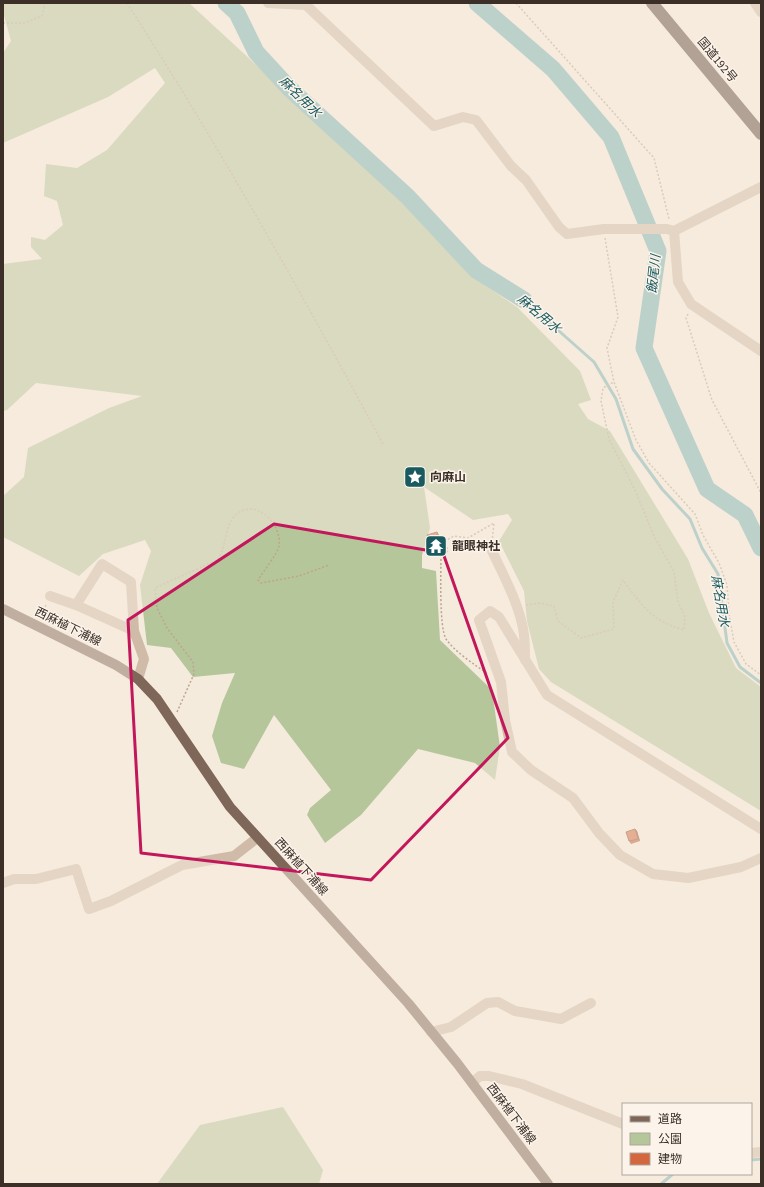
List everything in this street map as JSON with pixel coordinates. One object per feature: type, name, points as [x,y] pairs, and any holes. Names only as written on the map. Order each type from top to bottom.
[{"type":"highway","name":"国道192号","points":[[652,3],[761,134]]},
{"type":"main road","name":"西麻植下浦線","points":[[3,610],[116,665],[138,679],[157,698],[173,720],[216,788],[257,838],[408,1004],[472,1083],[548,1184]]},
{"type":"street","points":[[268,3],[306,5],[434,126],[463,117],[476,120],[511,166],[526,180],[559,227],[567,234],[606,229],[671,230],[761,187]]},
{"type":"street","points":[[755,3],[761,12]]},
{"type":"street","points":[[671,230],[678,282],[691,304],[761,351]]},
{"type":"street","points":[[492,551],[512,593],[516,606],[524,634],[525,660]]},
{"type":"street","points":[[76,605],[102,564],[132,582],[134,631],[144,658],[138,679]]},
{"type":"street","points":[[50,596],[76,605],[134,631]]},
{"type":"street","points":[[761,829],[547,695],[499,617],[490,611],[479,620],[501,682],[505,720],[512,752],[531,770],[573,798],[599,833],[620,855],[653,874],[688,878],[742,867],[761,858]]},
{"type":"street","points":[[3,883],[14,879],[36,879],[76,869],[89,909],[111,902],[182,865],[234,856],[257,838]]},
{"type":"street","points":[[431,1032],[451,1026],[487,1003],[498,1002],[515,1011],[561,1018],[592,1003]]},
{"type":"street","points":[[472,1083],[480,1076],[489,1076],[522,1084],[622,1124]]},
{"type":"path","points":[[3,23],[24,23],[42,16],[45,3]]},
{"type":"path","points":[[127,3],[176,79],[258,219],[383,444]]},
{"type":"path","points":[[516,3],[654,158],[671,230]]},
{"type":"path","points":[[606,229],[618,317],[607,348],[614,382],[636,440],[649,463],[695,514],[703,535],[719,563],[727,585],[728,614],[734,642],[746,664],[761,675]]},
{"type":"path","points":[[691,304],[686,318],[712,400],[761,493]]},
{"type":"path","points":[[516,606],[539,603],[554,606],[558,621],[581,638],[600,634],[614,629],[614,602],[623,580],[644,608],[668,625],[684,630],[685,617],[678,602],[674,572],[654,536],[635,490],[609,439],[601,401],[603,388],[614,382]]},
{"type":"path","points":[[173,720],[194,674],[193,662],[166,628],[157,608],[155,588],[217,560],[223,553],[231,520],[239,512],[255,510],[269,517],[278,532],[279,546],[258,580],[262,583],[299,576],[329,565]]},
{"type":"path","points":[[492,551],[494,523],[468,538],[454,536],[445,541],[448,551],[441,555],[440,577],[442,622],[446,639],[473,664],[501,682]]},
{"type":"path","points":[[43,629],[42,614],[50,596]]},
{"type":"highlighted area","points":[[274,524],[443,553],[508,738],[371,880],[141,853],[128,620]]},
{"type":"green space","points":[[3,3],[189,3],[394,192],[477,280],[517,307],[580,371],[591,400],[578,404],[588,419],[610,431],[688,559],[709,613],[736,668],[761,687],[761,811],[551,682],[539,669],[527,621],[524,591],[499,541],[512,520],[508,514],[473,520],[424,487],[430,528],[422,555],[422,568],[436,571],[440,640],[492,690],[500,747],[495,780],[475,763],[418,749],[361,815],[325,843],[307,815],[310,808],[331,790],[274,715],[244,769],[221,763],[212,736],[222,703],[235,673],[193,677],[171,648],[147,645],[140,585],[151,551],[145,540],[103,554],[79,576],[3,537],[3,496],[24,477],[28,448],[109,408],[142,396],[36,383],[7,410],[3,411],[3,264],[42,259],[31,247],[31,237],[45,240],[63,225],[57,201],[44,196],[46,164],[77,168],[107,150],[165,83],[155,68],[108,97],[3,143],[3,53],[11,41],[3,12]]},
{"type":"green space","points":[[283,1107],[323,1170],[319,1184],[157,1184],[200,1125]]},
{"type":"building","points":[[437,532],[441,545],[431,548],[427,535]]},
{"type":"building","points":[[635,829],[638,839],[629,841],[626,832]]},
{"type":"waterway","name":"麻名用水","points":[[226,3],[237,13],[256,52],[290,89],[408,197],[476,270],[524,300]]},
{"type":"waterway","name":"飯尾川","points":[[477,3],[553,69],[611,137],[658,251],[644,348],[707,489],[745,515],[761,548]]},
{"type":"waterway","name":"麻名用水","points":[[524,300],[594,362],[616,399],[633,449],[662,489],[690,519],[702,548],[718,574],[727,643],[740,667],[761,683]]},
{"type":"waterway","name":"麻名用水","points":[[752,1160],[761,1159]]},
{"type":"waterway","name":"麻名用水","points":[[661,1184],[672,1175]]},
{"type":"place","name":"向麻山","points":[[415,477]]},
{"type":"place","name":"龍眼神社","points":[[436,546]]}]
